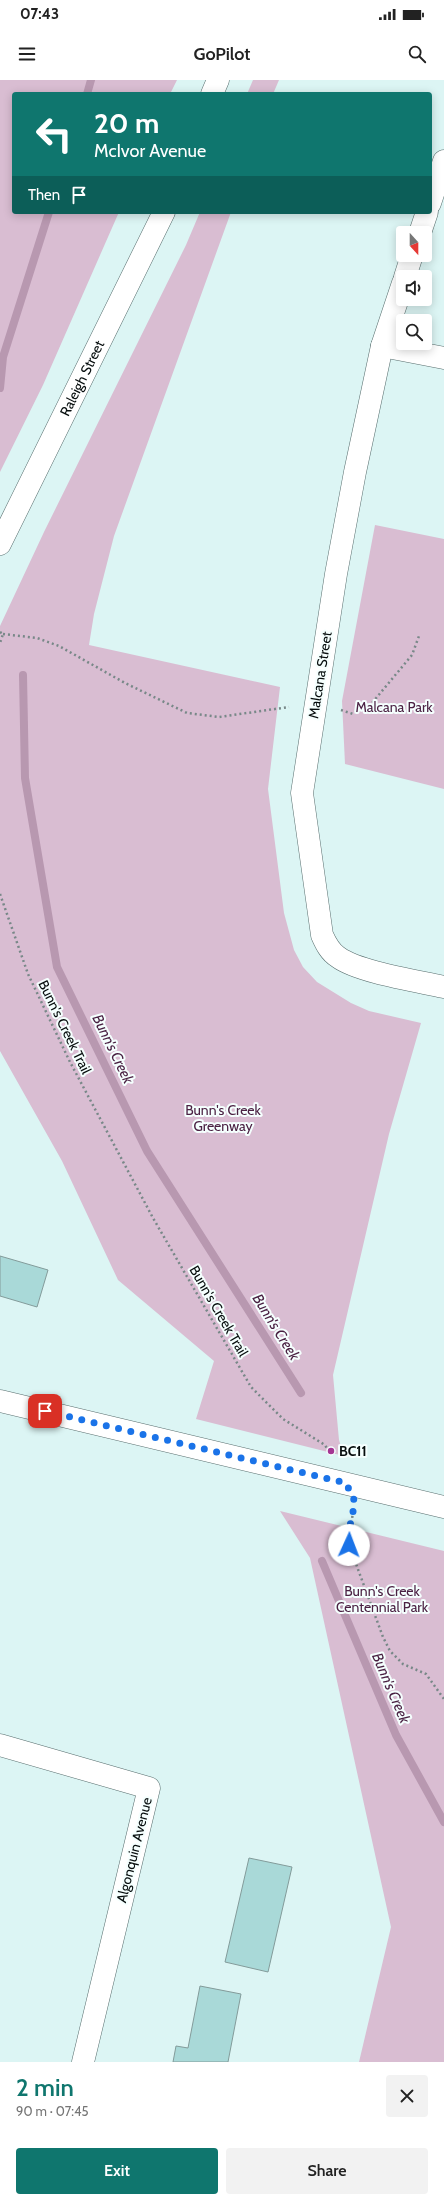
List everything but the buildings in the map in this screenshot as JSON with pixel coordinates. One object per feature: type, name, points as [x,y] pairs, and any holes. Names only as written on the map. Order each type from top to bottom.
[{"type":"street","points":[[213,92],[218,80]]},
{"type":"street","points":[[432,197],[444,161]]},
{"type":"street","name":"Raleigh Street","points":[[0,544],[163,214]]},
{"type":"street","points":[[422,226],[426,214]]},
{"type":"street","name":"Malcana Street","points":[[396,304],[382,346],[341,550],[315,703],[302,793],[322,935],[328,948],[338,958],[359,967],[444,987]]},
{"type":"street","points":[[382,346],[444,358]]},
{"type":"street","points":[[0,1401],[444,1507]]},
{"type":"street","name":"Algonquin Avenue","points":[[0,1745],[149,1788],[83,2062]]},
{"type":"path","points":[[0,632],[3,634],[37,638],[59,646],[125,683],[187,713],[219,717],[315,703],[353,714],[372,703],[412,655],[419,636]]},
{"type":"path","points":[[0,643],[3,634]]},
{"type":"path","name":"Bunn's Creek Trail","points":[[0,894],[28,974],[73,1069],[153,1218],[251,1387],[282,1419],[325,1445],[346,1483],[355,1502],[350,1526],[349,1545],[383,1637],[390,1651],[403,1664],[426,1674],[444,1699]]},
{"type":"green space","points":[[0,80],[177,80],[171,92],[12,92],[12,214],[118,214],[43,385],[0,472]]},
{"type":"green space","points":[[253,80],[279,80],[274,92],[248,92]]},
{"type":"green space","name":"Bunn's Creek Greenway","points":[[199,214],[230,214],[114,536],[94,614],[89,645],[280,687],[268,789],[284,913],[294,950],[303,967],[317,982],[351,1003],[369,1011],[421,1023],[389,1134],[333,1375],[339,1440],[344,1456],[196,1419],[214,1361],[118,1280],[62,1161],[0,1051],[0,626],[44,532],[186,245]]},
{"type":"green space","name":"Malcana Park","points":[[375,525],[444,539],[444,789],[345,764],[342,701]]},
{"type":"green space","name":"Bunn's Creek Centennial Park","points":[[280,1511],[444,1551],[444,2062],[359,2062],[391,1927],[310,1558]]},
{"type":"waterway","name":"Bunn's Creek","points":[[88,92],[91,80]]},
{"type":"waterway","name":"Bunn's Creek","points":[[0,388],[3,357],[48,214]]},
{"type":"waterway","name":"Bunn's Creek","points":[[23,675],[25,778],[57,967],[147,1151],[301,1393]]},
{"type":"waterway","name":"Bunn's Creek","points":[[322,1561],[396,1735],[444,1822]]},
{"type":"place","name":"BC11","points":[[331,1451]]},
{"type":"route","points":[[45,1411],[346,1483],[355,1502],[350,1526],[349,1545]]}]
